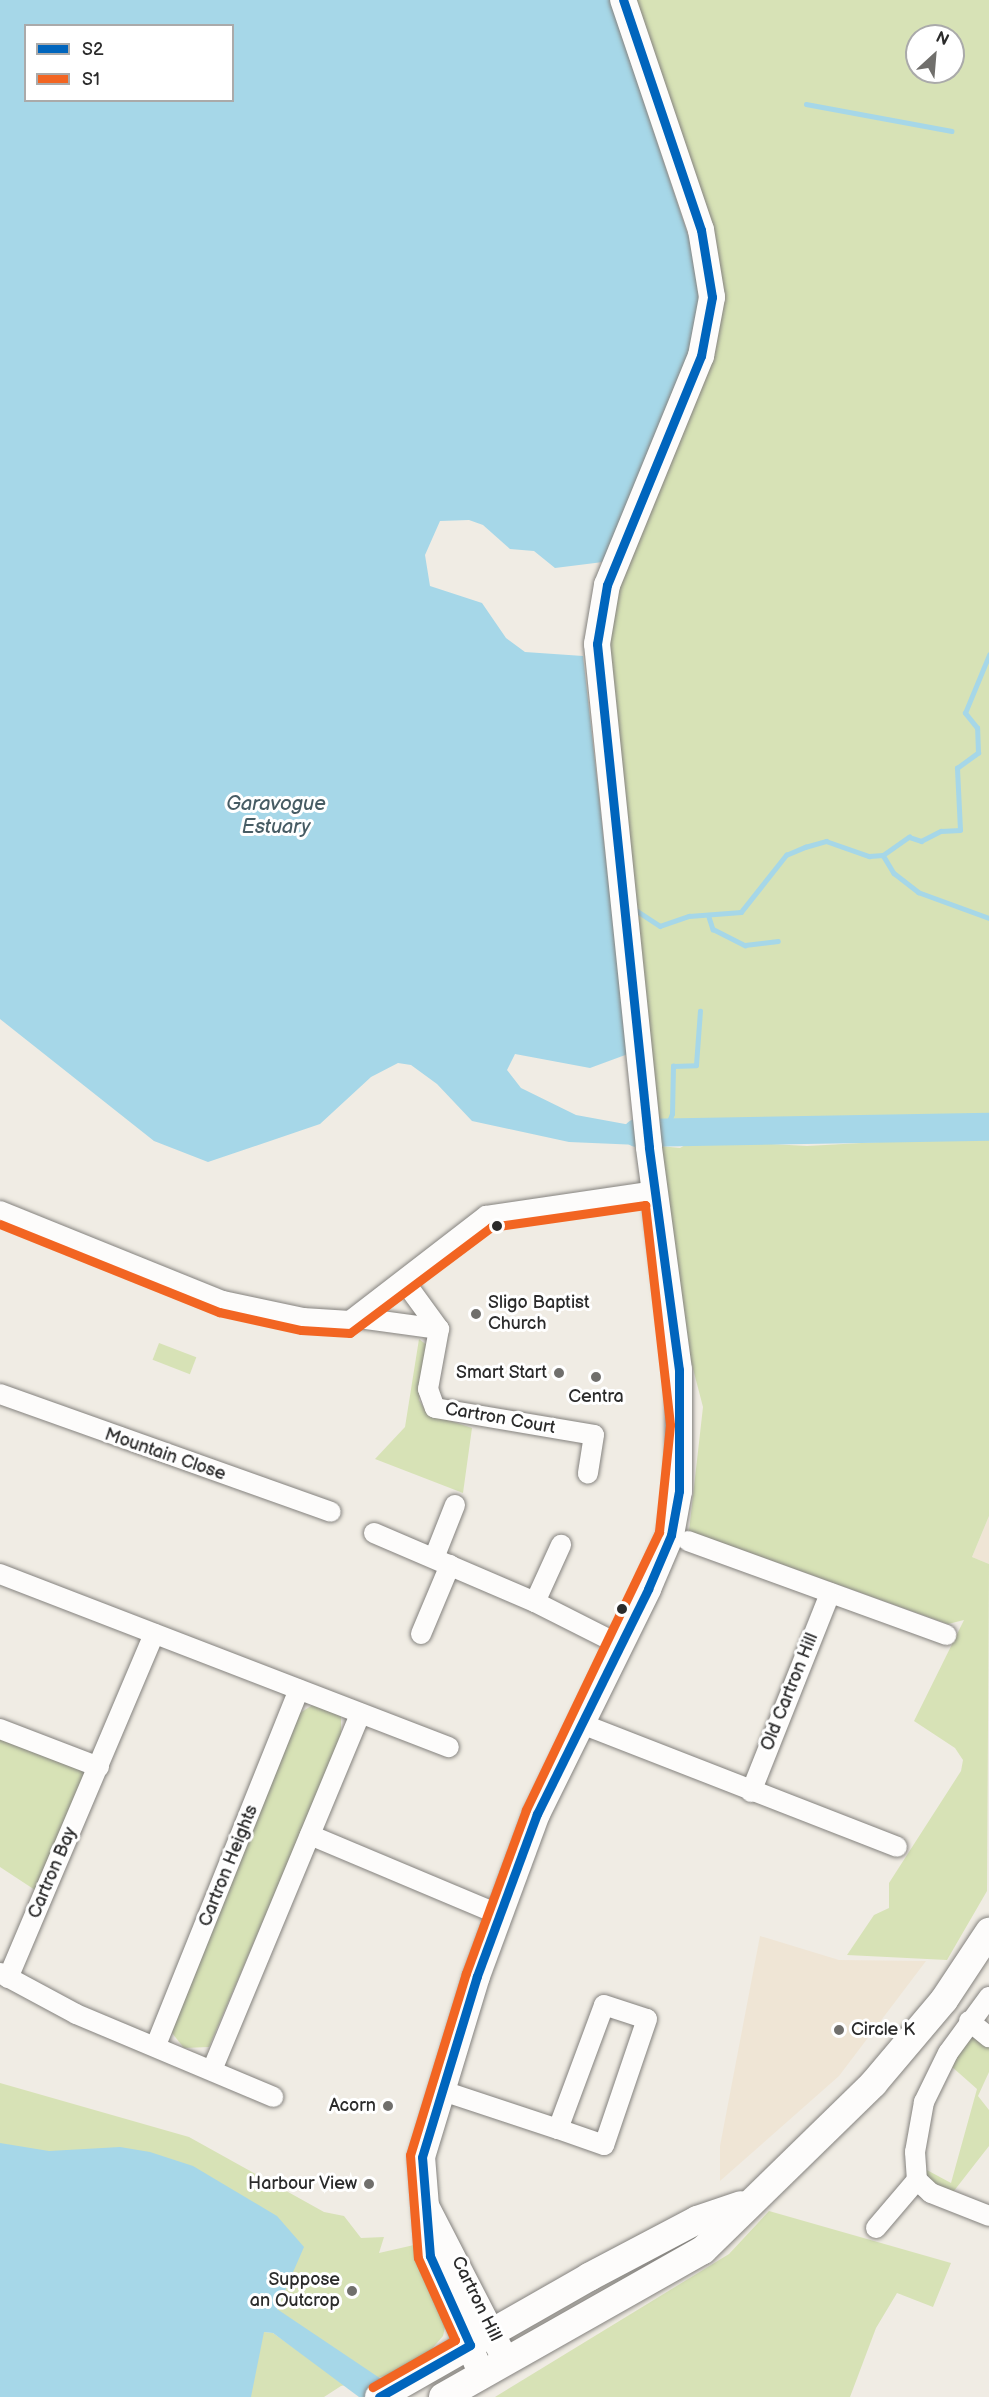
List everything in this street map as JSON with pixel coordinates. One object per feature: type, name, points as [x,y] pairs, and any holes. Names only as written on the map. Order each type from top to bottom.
[{"type":"highway","points":[[443,2397],[703,2250],[746,2203],[873,2085],[944,2000],[989,1932]]},
{"type":"highway","points":[[379,2397],[687,2225],[746,2203]]},
{"type":"main road","name":"Cartron Hill","points":[[494,2368],[426,2206],[422,2157],[440,2090],[537,1814],[671,1535],[679,1491],[679,1370],[649,1147],[597,644],[607,585],[701,356],[712,297],[701,230],[623,0]]},
{"type":"street","points":[[359,1318],[497,1211],[656,1191]]},
{"type":"street","points":[[0,1211],[223,1301],[303,1318],[359,1318],[439,1329]]},
{"type":"street","points":[[404,1281],[439,1329]]},
{"type":"street","name":"Cartron Court","points":[[439,1329],[428,1389],[435,1408],[594,1435],[588,1474]]},
{"type":"street","name":"Mountain Close","points":[[0,1394],[331,1512]]},
{"type":"street","points":[[421,1634],[455,1505]]},
{"type":"street","points":[[374,1533],[536,1602],[620,1645]]},
{"type":"street","points":[[688,1541],[946,1635]]},
{"type":"street","points":[[536,1602],[561,1545]]},
{"type":"street","points":[[0,1574],[449,1747]]},
{"type":"street","name":"Old Cartron Hill","points":[[751,1792],[830,1593]]},
{"type":"street","name":"Cartron Bay","points":[[154,1634],[99,1767],[4,1976],[76,2014],[156,2045]]},
{"type":"street","name":"Cartron Heights","points":[[156,2045],[299,1690]]},
{"type":"street","points":[[212,2070],[360,1714]]},
{"type":"street","points":[[582,1724],[751,1792],[897,1847]]},
{"type":"street","points":[[0,1729],[99,1767]]},
{"type":"street","points":[[310,1835],[500,1915]]},
{"type":"street","points":[[989,1997],[969,2021],[924,2102],[915,2152],[917,2180],[931,2193],[989,2216]]},
{"type":"street","points":[[440,2090],[604,2145],[648,2019],[604,2005],[558,2129]]},
{"type":"street","points":[[969,2021],[989,2037]]},
{"type":"street","points":[[156,2045],[273,2097]]},
{"type":"street","points":[[876,2228],[917,2180]]},
{"type":"shaded area","points":[[989,1516],[989,1564],[972,1557]]},
{"type":"shaded area","points":[[760,1936],[839,1960],[926,1961],[839,2076],[720,2181],[720,2146]]},
{"type":"green space","points":[[633,0],[989,0],[989,1122],[843,1131],[723,1122],[656,1128],[609,641],[620,582],[715,341]]},
{"type":"green space","points":[[989,1136],[989,1516],[972,1557],[989,1564],[987,1891],[947,1960],[847,1955],[874,1915],[889,1908],[889,1883],[961,1771],[963,1760],[955,1748],[914,1721],[964,1620],[948,1624],[689,1531],[703,1407],[691,1361],[660,1146],[680,1148],[694,1140],[807,1146]]},
{"type":"green space","points":[[419,1339],[428,1346],[419,1400],[427,1413],[472,1428],[463,1493],[375,1459],[405,1427]]},
{"type":"green space","points":[[159,1343],[196,1357],[190,1374],[153,1360]]},
{"type":"green space","points":[[316,1703],[341,1715],[341,1739],[209,2047],[184,2048],[168,2028],[295,1716]]},
{"type":"green space","points":[[0,1737],[88,1770],[35,1890],[0,1867]]},
{"type":"green space","points":[[972,2032],[989,2044],[989,2072],[978,2096],[989,2110],[989,2146],[950,2196],[925,2175],[925,2169],[951,2183],[977,2089],[951,2066]]},
{"type":"green space","points":[[0,2083],[189,2137],[324,2212],[344,2216],[361,2238],[384,2237],[379,2253],[414,2245],[424,2254],[447,2319],[443,2336],[423,2359],[398,2373],[341,2386],[324,2397],[0,2397]],"holes":[[[277,2309],[292,2323],[332,2375],[273,2333],[264,2332]]]},
{"type":"green space","points":[[769,2211],[951,2263],[933,2307],[897,2293],[876,2328],[850,2397],[495,2397],[729,2254]]},
{"type":"water","name":"Garavogue Estuary","points":[[0,0],[610,0],[691,244],[700,307],[688,356],[603,562],[555,568],[534,551],[510,549],[483,525],[469,520],[440,521],[425,555],[430,586],[482,603],[506,638],[525,652],[583,656],[628,1054],[590,1068],[515,1054],[507,1070],[521,1088],[576,1115],[636,1126],[639,1145],[569,1142],[472,1121],[437,1084],[411,1065],[398,1063],[371,1077],[320,1124],[208,1162],[154,1141],[0,1019]]},
{"type":"water","points":[[0,2143],[49,2151],[120,2147],[150,2152],[193,2166],[277,2216],[304,2247],[277,2309],[408,2397],[359,2397],[273,2333],[264,2332],[251,2397],[0,2397]]},
{"type":"waterway","points":[[806,104],[952,131]]},
{"type":"waterway","points":[[634,909],[660,926],[689,916],[741,912],[786,855],[805,847],[826,841],[869,856],[883,855],[909,837],[921,841],[941,831],[960,830],[957,768],[978,753],[977,728],[965,713],[989,655]]},
{"type":"waterway","points":[[883,855],[894,873],[918,892],[989,918]]},
{"type":"waterway","points":[[709,917],[713,929],[745,945],[778,941]]},
{"type":"waterway","points":[[665,1132],[672,1114],[673,1066],[696,1065],[700,1011]]},
{"type":"waterway","points":[[637,1133],[989,1127]]},
{"type":"transit line","name":"S2","points":[[379,2397],[470,2345],[430,2256],[422,2157],[477,1976],[537,1814],[648,1589],[671,1535],[679,1491],[679,1370],[649,1147],[597,644],[607,585],[701,356],[712,297],[701,230],[623,0]]},
{"type":"transit line","name":"S1","points":[[0,1224],[219,1312],[301,1330],[350,1333],[491,1227],[645,1205],[670,1425],[659,1532],[526,1810],[466,1973],[410,2155],[418,2258],[455,2340],[373,2387]]},
{"type":"place","name":"Sligo Baptist Church","points":[[476,1314]]},
{"type":"place","name":"Smart Start","points":[[559,1373]]},
{"type":"place","name":"Centra","points":[[596,1377]]},
{"type":"place","name":"Circle K","points":[[839,2030]]},
{"type":"place","name":"Acorn","points":[[388,2106]]},
{"type":"place","name":"Harbour View","points":[[369,2184]]},
{"type":"place","name":"Suppose an Outcrop","points":[[352,2291]]}]
